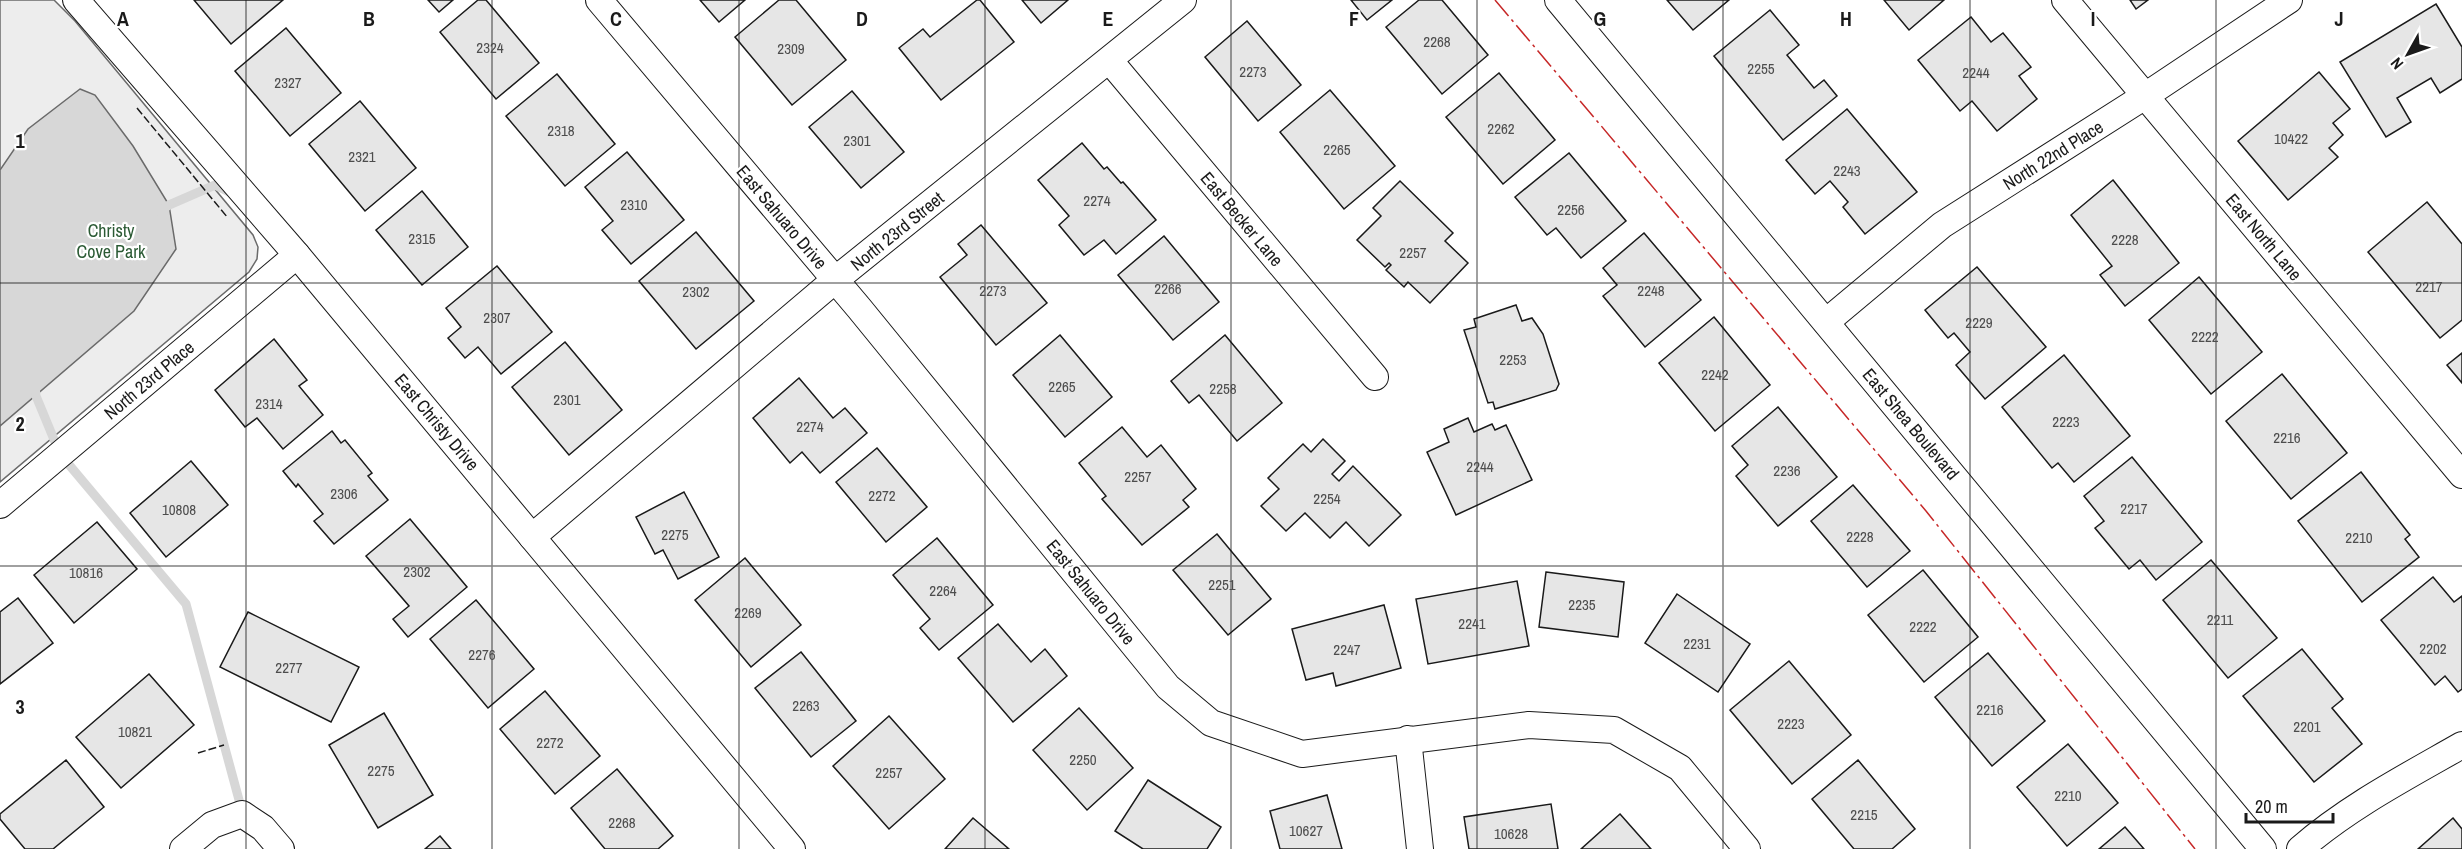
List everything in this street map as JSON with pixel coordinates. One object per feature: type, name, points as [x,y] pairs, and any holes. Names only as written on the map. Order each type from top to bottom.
[{"type":"street","name":"East Christy Drive","points":[[76,0],[297,255],[792,849]]},
{"type":"street","name":"East Sahuaro Drive","points":[[599,0],[835,280],[1168,687],[1211,723],[1302,754],[1408,739],[1529,726],[1614,730],[1680,768],[1747,849]]},
{"type":"street","name":"North 23rd Street","points":[[532,537],[835,280],[1183,0]]},
{"type":"street","name":"East Shea Boulevard","points":[[1557,0],[2263,849]]},
{"type":"street","name":"East North Lane","points":[[2065,0],[2462,475]]},
{"type":"street","name":"North 22nd Place","points":[[1826,322],[1942,225],[2145,96],[2289,0]]},
{"type":"street","name":"East Becker Lane","points":[[1110,61],[1375,377]]},
{"type":"street","name":"North 23rd Place","points":[[0,505],[297,255]]},
{"type":"street","points":[[1408,739],[1420,849]]},
{"type":"street","points":[[2300,849],[2318,833],[2389,786],[2462,746]]},
{"type":"street","points":[[183,849],[212,825],[242,814],[263,828],[281,849]]},
{"type":"shaded area","name":"Christy Cove Park","points":[[0,0],[54,0],[75,21],[253,235],[258,247],[257,259],[249,272],[0,482]]},
{"type":"shaded area","points":[[80,89],[95,95],[133,146],[169,205],[176,249],[134,311],[0,426],[0,170],[28,129]]},
{"type":"building","points":[[194,0],[283,0],[231,44]]},
{"type":"building","points":[[428,0],[453,0],[439,12]]},
{"type":"building","points":[[478,0],[486,0],[539,63],[496,99],[440,32]]},
{"type":"building","points":[[700,0],[745,0],[719,22]]},
{"type":"building","points":[[779,0],[796,0],[846,60],[792,105],[735,37]]},
{"type":"building","points":[[980,0],[1014,42],[941,100],[899,48],[923,29],[930,37]]},
{"type":"building","points":[[1022,0],[1068,0],[1041,23]]},
{"type":"building","points":[[1351,0],[1392,0],[1367,20]]},
{"type":"building","points":[[1419,0],[1442,0],[1488,55],[1442,94],[1386,27]]},
{"type":"building","points":[[1667,0],[1729,0],[1693,30]]},
{"type":"building","points":[[1884,0],[1944,0],[1909,30]]},
{"type":"building","points":[[2130,0],[2148,0],[2136,9]]},
{"type":"building","points":[[2436,4],[2462,47],[2462,79],[2440,93],[2431,78],[2397,98],[2411,122],[2386,137],[2340,62]]},
{"type":"building","points":[[1770,10],[1799,45],[1787,55],[1814,88],[1824,80],[1837,96],[1783,140],[1714,56]]},
{"type":"building","points":[[1971,17],[1991,42],[2003,33],[2031,67],[2019,76],[2037,99],[1997,131],[1972,101],[1960,111],[1918,60]]},
{"type":"building","points":[[1247,21],[1301,85],[1258,121],[1205,57]]},
{"type":"building","points":[[286,28],[341,93],[290,136],[235,71]]},
{"type":"building","points":[[2319,72],[2350,109],[2333,123],[2343,135],[2329,148],[2338,157],[2288,200],[2238,141]]},
{"type":"building","points":[[1499,73],[1555,140],[1503,184],[1446,117]]},
{"type":"building","points":[[557,74],[615,144],[565,186],[506,116]]},
{"type":"building","points":[[1330,90],[1395,166],[1344,209],[1280,132]]},
{"type":"building","points":[[852,91],[904,152],[861,188],[809,127]]},
{"type":"building","points":[[360,101],[416,168],[365,211],[309,144]]},
{"type":"building","points":[[1847,109],[1917,192],[1865,234],[1843,207],[1848,202],[1830,181],[1815,194],[1786,160]]},
{"type":"building","points":[[1082,143],[1104,169],[1107,167],[1121,183],[1123,182],[1156,220],[1116,254],[1104,240],[1084,255],[1059,225],[1069,216],[1038,180]]},
{"type":"building","points":[[627,152],[684,220],[631,264],[602,230],[613,221],[585,187]]},
{"type":"building","points":[[1569,153],[1626,221],[1581,258],[1556,228],[1547,235],[1515,197]]},
{"type":"building","points":[[2113,180],[2179,263],[2125,306],[2100,275],[2112,266],[2071,215]]},
{"type":"building","points":[[1400,181],[1453,233],[1445,241],[1468,263],[1430,303],[1408,282],[1404,287],[1386,270],[1391,265],[1389,263],[1385,267],[1357,240],[1381,216],[1373,208]]},
{"type":"building","points":[[422,191],[468,247],[422,285],[376,230]]},
{"type":"building","points":[[2427,202],[2462,244],[2462,320],[2440,338],[2368,252]]},
{"type":"building","points":[[981,225],[1047,303],[996,345],[940,277],[967,255],[958,244]]},
{"type":"building","points":[[696,232],[754,301],[696,349],[639,281]]},
{"type":"building","points":[[1644,233],[1701,300],[1645,347],[1603,296],[1617,285],[1603,268]]},
{"type":"building","points":[[1164,236],[1219,302],[1173,340],[1118,275]]},
{"type":"building","points":[[497,266],[552,332],[501,374],[478,347],[465,358],[448,338],[461,327],[446,308]]},
{"type":"building","points":[[1977,267],[2046,347],[1985,399],[1956,365],[1970,352],[1954,333],[1948,338],[1925,310]]},
{"type":"building","points":[[2199,277],[2262,352],[2211,394],[2149,320]]},
{"type":"building","points":[[1516,305],[1522,321],[1532,318],[1543,334],[1559,384],[1556,390],[1495,409],[1493,402],[1488,403],[1464,330],[1476,327],[1474,319]]},
{"type":"building","points":[[1714,317],[1770,385],[1715,431],[1659,363]]},
{"type":"building","points":[[1060,335],[1112,397],[1065,437],[1013,375]]},
{"type":"building","points":[[1225,335],[1282,403],[1237,441],[1199,395],[1189,403],[1171,381]]},
{"type":"building","points":[[274,339],[307,380],[299,386],[323,415],[283,449],[257,418],[245,427],[215,390]]},
{"type":"building","points":[[565,342],[622,410],[569,455],[512,387]]},
{"type":"building","points":[[2462,353],[2462,383],[2447,365]]},
{"type":"building","points":[[2064,355],[2130,436],[2074,482],[2058,463],[2052,468],[2002,407]]},
{"type":"building","points":[[2282,374],[2347,453],[2291,499],[2226,421]]},
{"type":"building","points":[[799,378],[833,418],[845,408],[867,433],[820,473],[802,452],[790,463],[753,418]]},
{"type":"building","points":[[1778,407],[1837,477],[1778,526],[1736,476],[1748,465],[1732,446]]},
{"type":"building","points":[[1468,418],[1474,432],[1492,424],[1495,430],[1506,425],[1532,480],[1456,515],[1427,452],[1449,442],[1444,429]]},
{"type":"building","points":[[1122,427],[1147,457],[1161,445],[1196,489],[1183,500],[1189,507],[1142,545],[1102,499],[1106,496],[1079,463]]},
{"type":"building","points":[[332,431],[341,443],[345,440],[372,473],[368,476],[388,500],[334,544],[314,521],[323,514],[298,484],[296,487],[283,471]]},
{"type":"building","points":[[1323,439],[1345,461],[1332,474],[1339,481],[1353,466],[1401,515],[1369,546],[1346,522],[1330,538],[1305,513],[1286,531],[1261,506],[1279,489],[1268,478],[1303,444],[1311,452]]},
{"type":"building","points":[[877,448],[927,507],[886,542],[836,482]]},
{"type":"building","points":[[2132,457],[2202,542],[2156,580],[2140,560],[2129,569],[2095,528],[2104,521],[2084,496]]},
{"type":"building","points":[[191,461],[228,505],[166,557],[130,513]]},
{"type":"building","points":[[2361,472],[2410,535],[2405,539],[2419,557],[2362,602],[2298,521]]},
{"type":"building","points":[[1853,485],[1910,551],[1867,587],[1811,521]]},
{"type":"building","points":[[684,492],[719,557],[678,579],[663,550],[655,554],[636,517]]},
{"type":"building","points":[[410,519],[467,587],[408,637],[393,619],[409,606],[366,556]]},
{"type":"building","points":[[97,522],[137,569],[74,623],[34,575]]},
{"type":"building","points":[[1217,534],[1271,599],[1228,635],[1173,570]]},
{"type":"building","points":[[937,538],[993,605],[939,650],[920,628],[930,619],[893,575]]},
{"type":"building","points":[[745,558],[801,625],[751,667],[695,600]]},
{"type":"building","points":[[2211,560],[2277,638],[2228,678],[2163,600]]},
{"type":"building","points":[[1923,570],[1978,637],[1924,682],[1868,615]]},
{"type":"building","points":[[1546,572],[1624,582],[1618,637],[1539,627]]},
{"type":"building","points":[[2433,577],[2454,602],[2462,596],[2462,689],[2458,692],[2445,676],[2435,685],[2381,620]]},
{"type":"building","points":[[1517,581],[1529,646],[1428,664],[1416,599]]},
{"type":"building","points":[[1677,594],[1750,644],[1718,692],[1645,643]]},
{"type":"building","points":[[18,598],[53,643],[0,684],[0,612]]},
{"type":"building","points":[[476,600],[534,669],[488,708],[430,639]]},
{"type":"building","points":[[1384,605],[1401,668],[1336,686],[1333,673],[1306,680],[1292,629]]},
{"type":"building","points":[[248,612],[359,667],[331,722],[220,667]]},
{"type":"building","points":[[998,624],[1031,662],[1045,649],[1067,676],[1013,722],[958,658]]},
{"type":"building","points":[[2302,649],[2343,699],[2332,708],[2362,744],[2314,782],[2243,696]]},
{"type":"building","points":[[801,652],[856,721],[811,757],[755,688]]},
{"type":"building","points":[[1988,653],[2045,721],[1992,766],[1935,697]]},
{"type":"building","points":[[1789,661],[1851,735],[1792,784],[1730,710]]},
{"type":"building","points":[[149,674],[194,725],[121,788],[76,737]]},
{"type":"building","points":[[545,691],[600,756],[555,794],[500,729]]},
{"type":"building","points":[[1079,708],[1133,768],[1087,810],[1033,750]]},
{"type":"building","points":[[384,713],[433,795],[378,828],[329,745]]},
{"type":"building","points":[[889,716],[945,779],[889,829],[833,766]]},
{"type":"building","points":[[2068,744],[2118,803],[2067,846],[2017,787]]},
{"type":"building","points":[[66,760],[104,807],[53,849],[25,849],[0,819],[0,814]]},
{"type":"building","points":[[1858,760],[1915,829],[1892,849],[1854,849],[1812,799]]},
{"type":"building","points":[[617,769],[673,836],[658,849],[605,849],[571,808]]},
{"type":"building","points":[[1148,780],[1221,827],[1207,849],[1143,849],[1115,831]]},
{"type":"building","points":[[1327,795],[1342,849],[1280,849],[1270,811]]},
{"type":"building","points":[[1551,804],[1558,849],[1469,849],[1464,817]]},
{"type":"building","points":[[1620,814],[1651,849],[1581,849]]},
{"type":"building","points":[[973,818],[1009,849],[945,849]]},
{"type":"building","points":[[2453,818],[2462,829],[2462,849],[2418,849]]},
{"type":"building","points":[[2125,827],[2144,849],[2099,849]]},
{"type":"building","points":[[440,836],[451,849],[425,849]]},
{"type":"waterway","points":[[160,212],[169,205],[215,185],[233,194]]},
{"type":"waterway","points":[[35,385],[36,396],[60,454],[186,604],[242,811]]},
{"type":"fence","points":[[137,108],[228,218]]},
{"type":"fence","points":[[198,753],[224,745]]},
{"type":"power","points":[[1495,0],[1926,511],[2195,849]]}]
